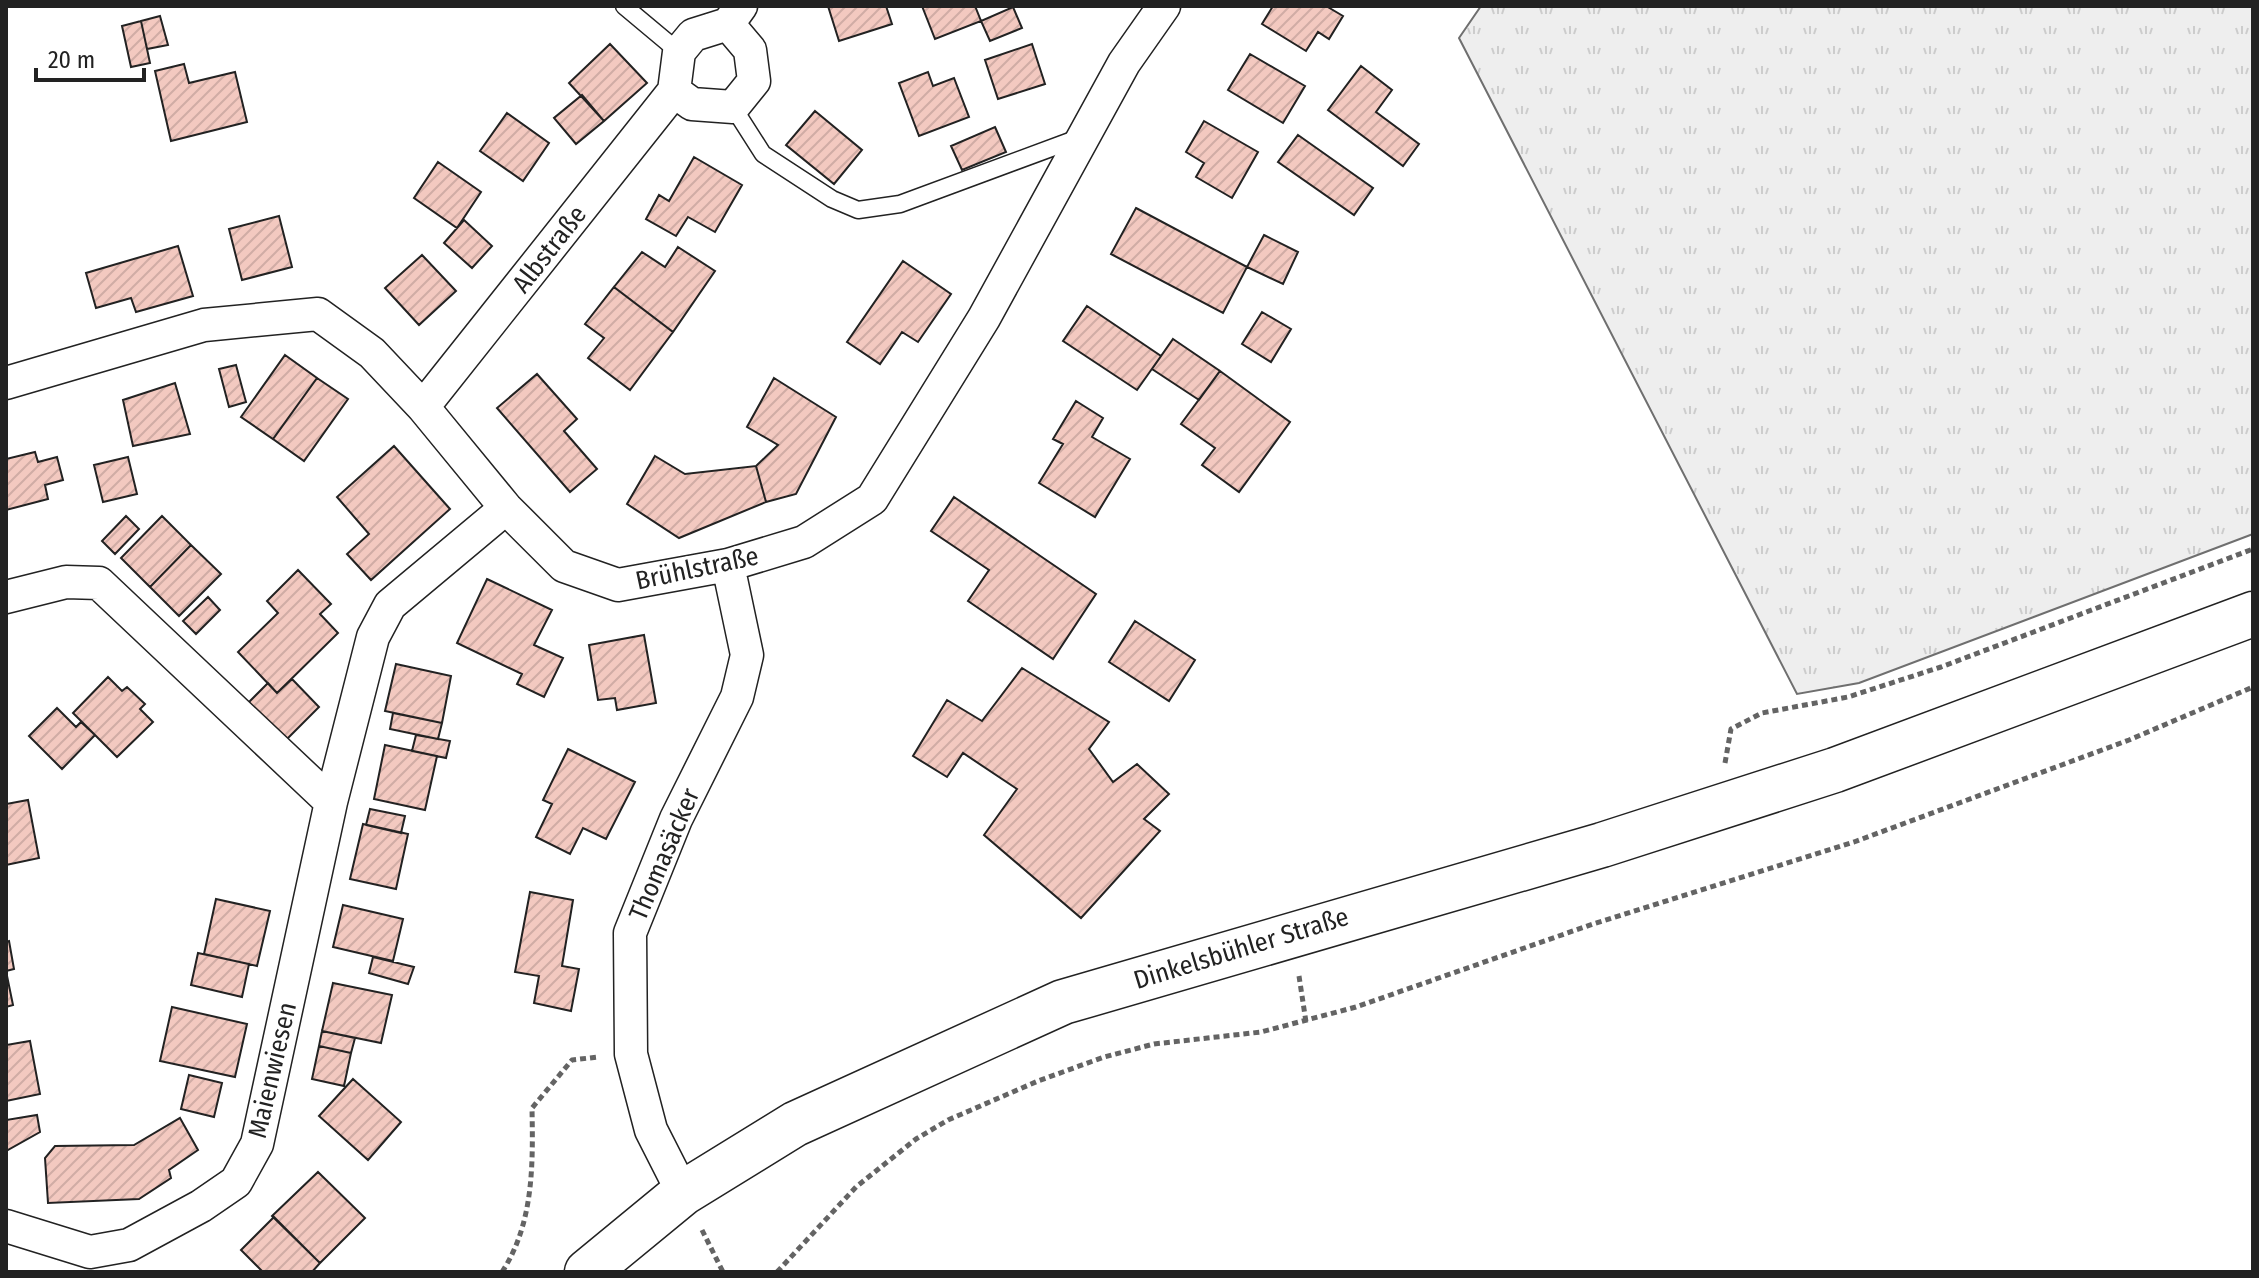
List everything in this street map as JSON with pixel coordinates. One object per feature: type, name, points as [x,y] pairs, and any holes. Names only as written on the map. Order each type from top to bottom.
[{"type":"main road","name":"Dinkelsbühler Straße","points":[[587,1272],[683,1193],[795,1124],[1063,1002],[1602,845],[1945,732],[2253,614]]},
{"type":"street","name":"Brühlstraße","points":[[6,383],[204,325],[318,314],[372,353],[423,407],[506,508],[564,566],[618,585],[728,565],[804,542],[872,499],[984,318],[1124,63],[1164,6]]},
{"type":"street","points":[[735,15],[750,50],[754,81],[733,107],[692,104],[674,91],[679,52],[693,35],[735,15]]},
{"type":"street","name":"Albstraße","points":[[423,407],[674,91]]},
{"type":"street","name":"Maienwiesen","points":[[6,1226],[90,1252],[129,1245],[201,1206],[236,1182],[257,1144],[331,802],[373,637],[390,605],[506,508]]},
{"type":"street","name":"Thomasäcker","points":[[683,1193],[651,1130],[631,1054],[630,933],[676,819],[737,697],[747,655],[728,565]]},
{"type":"street","points":[[6,597],[66,582],[99,583],[331,802]]},
{"type":"lane","points":[[624,6],[679,52]]},
{"type":"lane","points":[[733,107],[763,154],[832,199],[858,210],[900,204],[1082,137]]},
{"type":"path","points":[[1727,804],[1725,759],[1731,729],[1762,713],[1848,697],[1941,667],[2253,549]]},
{"type":"path","points":[[777,1272],[856,1187],[916,1139],[948,1120],[1038,1081],[1104,1057],[1154,1044],[1261,1032],[1356,1007],[1593,924],[1854,842],[2129,740],[2253,687]]},
{"type":"path","points":[[502,1272],[514,1254],[534,1179],[532,1108],[572,1060],[631,1054]]},
{"type":"green space","points":[[1481,6],[2253,6],[2253,534],[1859,683],[1797,694],[1459,38]]},
{"type":"building","points":[[828,6],[886,6],[892,24],[839,41]]},
{"type":"building","points":[[922,6],[975,6],[981,21],[935,39]]},
{"type":"building","points":[[1273,6],[1326,6],[1343,16],[1329,39],[1318,32],[1306,51],[1262,24]]},
{"type":"building","points":[[1013,7],[1022,28],[990,41],[981,21]]},
{"type":"building","points":[[160,16],[168,45],[147,49],[141,21]]},
{"type":"building","points":[[141,21],[150,63],[131,67],[122,26]]},
{"type":"building","points":[[610,44],[647,83],[604,121],[569,83]]},
{"type":"building","points":[[1032,44],[1045,84],[998,99],[985,60]]},
{"type":"building","points":[[1250,54],[1305,86],[1283,123],[1228,90]]},
{"type":"building","points":[[184,64],[189,83],[235,72],[247,122],[171,141],[155,71]]},
{"type":"building","points":[[1361,66],[1392,90],[1376,112],[1419,144],[1403,166],[1328,110]]},
{"type":"building","points":[[928,72],[933,86],[954,78],[969,117],[919,136],[899,83]]},
{"type":"building","points":[[582,95],[604,121],[576,144],[554,118]]},
{"type":"building","points":[[815,111],[862,150],[834,184],[786,145]]},
{"type":"building","points":[[507,113],[549,143],[523,181],[480,151]]},
{"type":"building","points":[[1204,121],[1258,152],[1232,198],[1196,177],[1204,163],[1186,152]]},
{"type":"building","points":[[995,127],[1006,152],[962,170],[951,146]]},
{"type":"building","points":[[1298,135],[1373,188],[1354,215],[1278,162]]},
{"type":"building","points":[[694,157],[742,185],[715,232],[688,217],[676,236],[646,219],[659,195],[669,201]]},
{"type":"building","points":[[438,162],[481,192],[457,228],[414,198]]},
{"type":"building","points":[[1136,208],[1247,267],[1223,313],[1111,254]]},
{"type":"building","points":[[279,216],[292,267],[242,280],[229,229]]},
{"type":"building","points":[[464,220],[492,246],[472,268],[444,243]]},
{"type":"building","points":[[1264,235],[1298,252],[1283,284],[1247,267]]},
{"type":"building","points":[[178,246],[193,296],[136,312],[131,298],[96,308],[86,273]]},
{"type":"building","points":[[678,247],[715,271],[673,332],[614,287],[642,252],[665,267]]},
{"type":"building","points":[[422,255],[456,291],[419,325],[385,288]]},
{"type":"building","points":[[903,261],[951,294],[918,342],[902,332],[880,364],[847,342]]},
{"type":"building","points":[[614,287],[673,332],[630,390],[588,358],[604,338],[585,324]]},
{"type":"building","points":[[1087,306],[1161,356],[1137,390],[1063,341]]},
{"type":"building","points":[[1262,312],[1291,329],[1271,362],[1242,344]]},
{"type":"building","points":[[1173,339],[1220,371],[1199,400],[1152,369]]},
{"type":"building","points":[[285,355],[317,378],[273,439],[241,417]]},
{"type":"building","points":[[236,365],[246,402],[229,407],[219,369]]},
{"type":"building","points":[[1220,371],[1290,422],[1239,492],[1202,465],[1215,448],[1181,424]]},
{"type":"building","points":[[537,374],[577,419],[564,431],[597,469],[570,492],[497,408]]},
{"type":"building","points":[[317,378],[348,399],[304,461],[273,439]]},
{"type":"building","points":[[774,378],[836,417],[796,494],[766,502],[756,466],[778,445],[747,427]]},
{"type":"building","points":[[175,383],[190,434],[133,446],[123,400]]},
{"type":"building","points":[[1076,401],[1103,418],[1092,437],[1130,459],[1095,517],[1039,483],[1063,444],[1053,439]]},
{"type":"building","points":[[394,446],[450,509],[371,580],[347,554],[369,534],[337,497]]},
{"type":"building","points":[[35,452],[38,462],[57,457],[63,480],[45,485],[48,499],[6,510],[6,459]]},
{"type":"building","points":[[655,456],[685,474],[756,466],[766,502],[679,538],[627,504]]},
{"type":"building","points":[[128,457],[137,494],[103,502],[94,465]]},
{"type":"building","points":[[954,497],[1096,594],[1053,659],[968,601],[989,570],[931,531]]},
{"type":"building","points":[[126,516],[139,529],[115,554],[102,541]]},
{"type":"building","points":[[162,516],[191,545],[150,587],[121,558]]},
{"type":"building","points":[[191,545],[221,574],[179,616],[150,587]]},
{"type":"building","points":[[298,570],[331,604],[320,614],[338,633],[277,693],[238,652],[278,613],[267,601]]},
{"type":"building","points":[[487,579],[552,610],[534,645],[563,658],[544,697],[517,684],[522,674],[457,643]]},
{"type":"building","points":[[208,597],[220,610],[196,634],[183,621]]},
{"type":"building","points":[[1135,621],[1195,660],[1169,701],[1109,662]]},
{"type":"building","points":[[644,635],[656,703],[617,710],[615,698],[598,700],[589,645]]},
{"type":"building","points":[[396,664],[451,676],[442,723],[385,711]]},
{"type":"building","points":[[1022,668],[1109,722],[1089,749],[1113,782],[1137,764],[1169,794],[1144,819],[1160,831],[1081,918],[984,835],[1017,789],[963,753],[947,777],[913,756],[947,700],[982,721]]},
{"type":"building","points":[[108,677],[122,691],[127,687],[145,704],[140,709],[153,722],[117,757],[73,713]]},
{"type":"building","points":[[292,679],[319,707],[285,741],[248,703],[268,683],[277,693]]},
{"type":"building","points":[[57,708],[76,727],[81,722],[95,735],[62,769],[29,736]]},
{"type":"building","points":[[393,713],[442,723],[438,739],[390,729]]},
{"type":"building","points":[[416,735],[450,741],[446,758],[412,751]]},
{"type":"building","points":[[385,745],[437,756],[425,810],[374,799]]},
{"type":"building","points":[[568,749],[635,782],[606,839],[583,828],[570,854],[536,837],[552,804],[543,800]]},
{"type":"building","points":[[28,800],[39,858],[6,865],[6,804]]},
{"type":"building","points":[[370,809],[405,816],[401,833],[366,825]]},
{"type":"building","points":[[363,824],[408,834],[396,889],[350,879]]},
{"type":"building","points":[[530,892],[573,900],[562,966],[579,969],[571,1011],[534,1003],[539,976],[515,972]]},
{"type":"building","points":[[216,899],[270,911],[257,966],[204,954]]},
{"type":"building","points":[[343,905],[403,919],[393,961],[333,947]]},
{"type":"building","points":[[9,941],[14,969],[6,971],[6,942]]},
{"type":"building","points":[[198,953],[249,964],[242,997],[191,985]]},
{"type":"building","points":[[373,957],[414,967],[408,984],[369,973]]},
{"type":"building","points":[[6,971],[13,1005],[6,1007]]},
{"type":"building","points":[[333,983],[392,995],[381,1043],[322,1031]]},
{"type":"building","points":[[172,1007],[247,1024],[235,1077],[160,1061]]},
{"type":"building","points":[[322,1031],[355,1038],[351,1053],[319,1046]]},
{"type":"building","points":[[30,1041],[40,1094],[6,1101],[6,1045]]},
{"type":"building","points":[[319,1046],[351,1053],[344,1086],[312,1079]]},
{"type":"building","points":[[189,1075],[222,1083],[214,1117],[181,1109]]},
{"type":"building","points":[[353,1079],[401,1122],[368,1160],[319,1116]]},
{"type":"building","points":[[37,1115],[40,1132],[6,1151],[6,1120]]},
{"type":"building","points":[[180,1118],[198,1150],[169,1170],[171,1178],[139,1199],[48,1203],[45,1158],[55,1146],[134,1145]]},
{"type":"building","points":[[318,1172],[365,1218],[320,1263],[272,1216]]},
{"type":"building","points":[[274,1217],[320,1263],[312,1272],[263,1272],[241,1250]]}]
